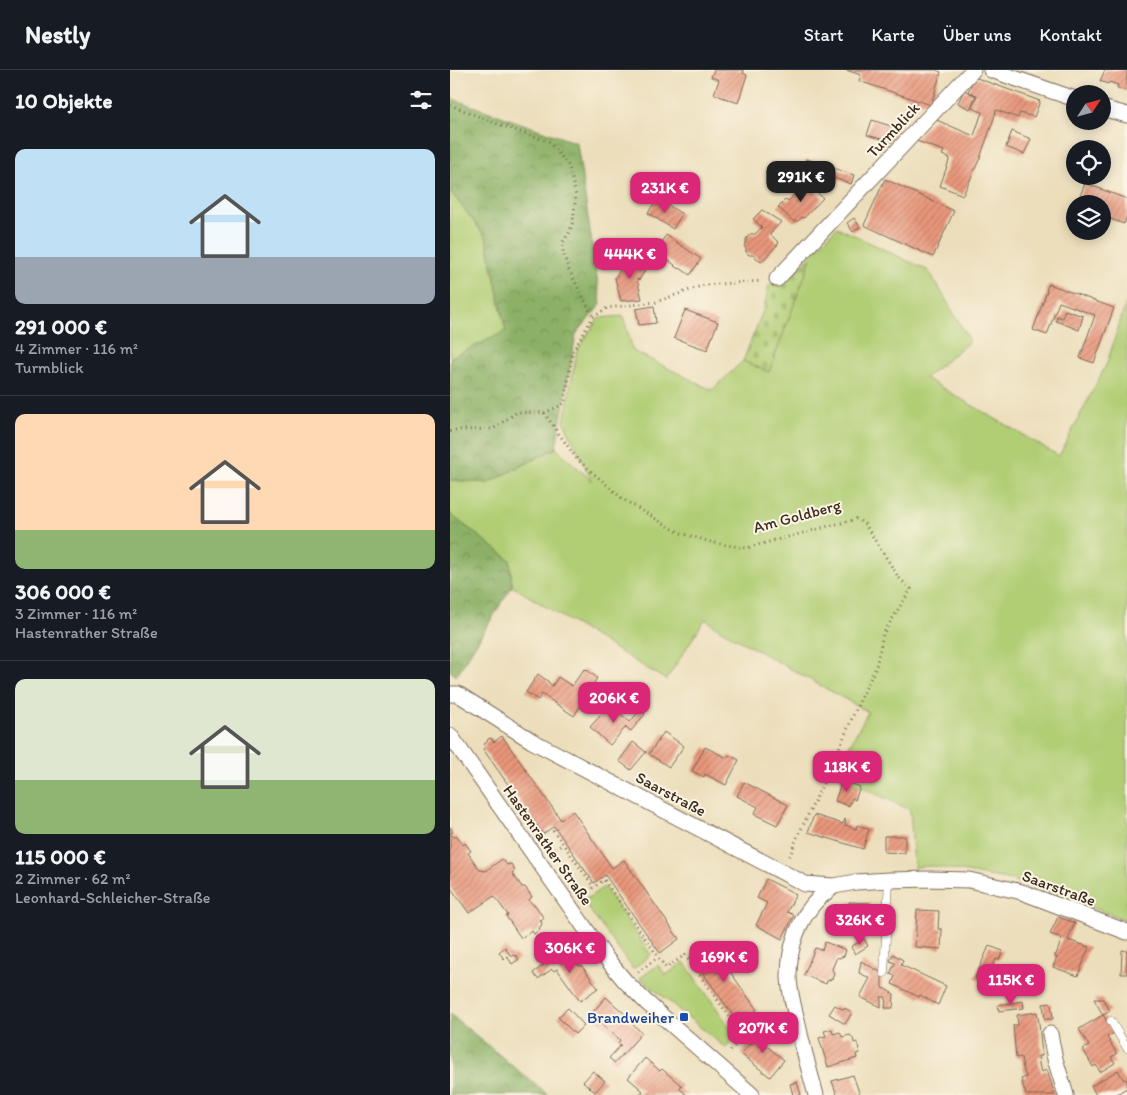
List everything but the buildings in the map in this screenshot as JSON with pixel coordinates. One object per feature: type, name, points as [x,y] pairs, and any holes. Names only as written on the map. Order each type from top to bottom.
[{"type":"street","name":"Turmblick","points":[[777,279],[973,70]]},
{"type":"street","points":[[990,70],[1066,96]]},
{"type":"street","points":[[1111,111],[1127,115]]},
{"type":"street","name":"Saarstraße","points":[[450,694],[458,694],[532,741],[805,884],[834,886],[856,882],[889,880],[969,880],[1022,892],[1127,932]]},
{"type":"street","name":"Hastenrather Straße","points":[[450,735],[606,958],[625,981],[646,1002],[752,1095]]},
{"type":"street","points":[[816,1095],[790,992],[789,964],[791,948],[800,923],[819,898],[834,886]]},
{"type":"street","points":[[1050,1034],[1055,1059],[1066,1095]]},
{"type":"lane","points":[[884,973],[889,880]]},
{"type":"lane","points":[[1111,1021],[1127,1048]]},
{"type":"path","points":[[450,105],[549,142],[569,166],[576,196],[573,222],[563,242],[563,253],[594,317]]},
{"type":"path","points":[[450,432],[493,429],[517,412],[544,413],[564,404],[574,351],[594,317],[607,308],[656,302],[704,285],[777,279]]},
{"type":"path","name":"Am Goldberg","points":[[544,413],[577,459],[624,500],[678,532],[746,548],[856,519],[864,523],[899,578],[911,590],[883,634],[876,667],[797,838],[784,873]]},
{"type":"path","points":[[553,830],[594,887]]},
{"type":"path","points":[[550,853],[563,844]]},
{"type":"path","points":[[587,892],[604,880],[666,968],[685,955],[740,1031],[740,1038],[728,1053]]},
{"type":"path","points":[[652,962],[658,957]]},
{"type":"green space","points":[[450,98],[577,143],[601,304],[576,334],[556,448],[488,483],[450,480],[450,358],[506,331],[486,237],[450,191]]},
{"type":"green space","points":[[450,191],[486,237],[506,332],[450,358]]},
{"type":"green space","points":[[837,227],[929,271],[970,341],[925,378],[1059,456],[1107,363],[1127,300],[1127,920],[1012,880],[932,866],[914,867],[910,810],[834,774],[868,712],[719,629],[705,619],[666,680],[512,586],[510,560],[450,514],[450,480],[488,483],[556,448],[592,481],[564,422],[577,350],[599,318],[623,316],[633,351],[712,390],[743,361],[769,372],[810,260],[787,280]]},
{"type":"green space","points":[[811,259],[769,372],[743,361],[764,308],[769,285],[787,280]]},
{"type":"green space","points":[[450,514],[510,560],[512,586],[456,676],[450,671]]},
{"type":"green space","points":[[604,887],[651,955],[633,969],[583,901]]},
{"type":"green space","points":[[684,962],[736,1036],[726,1048],[640,978],[658,965],[666,975]]},
{"type":"green space","points":[[450,1014],[548,1095],[450,1095]]},
{"type":"place","name":"Brandweiher","points":[[684,1017]]}]
